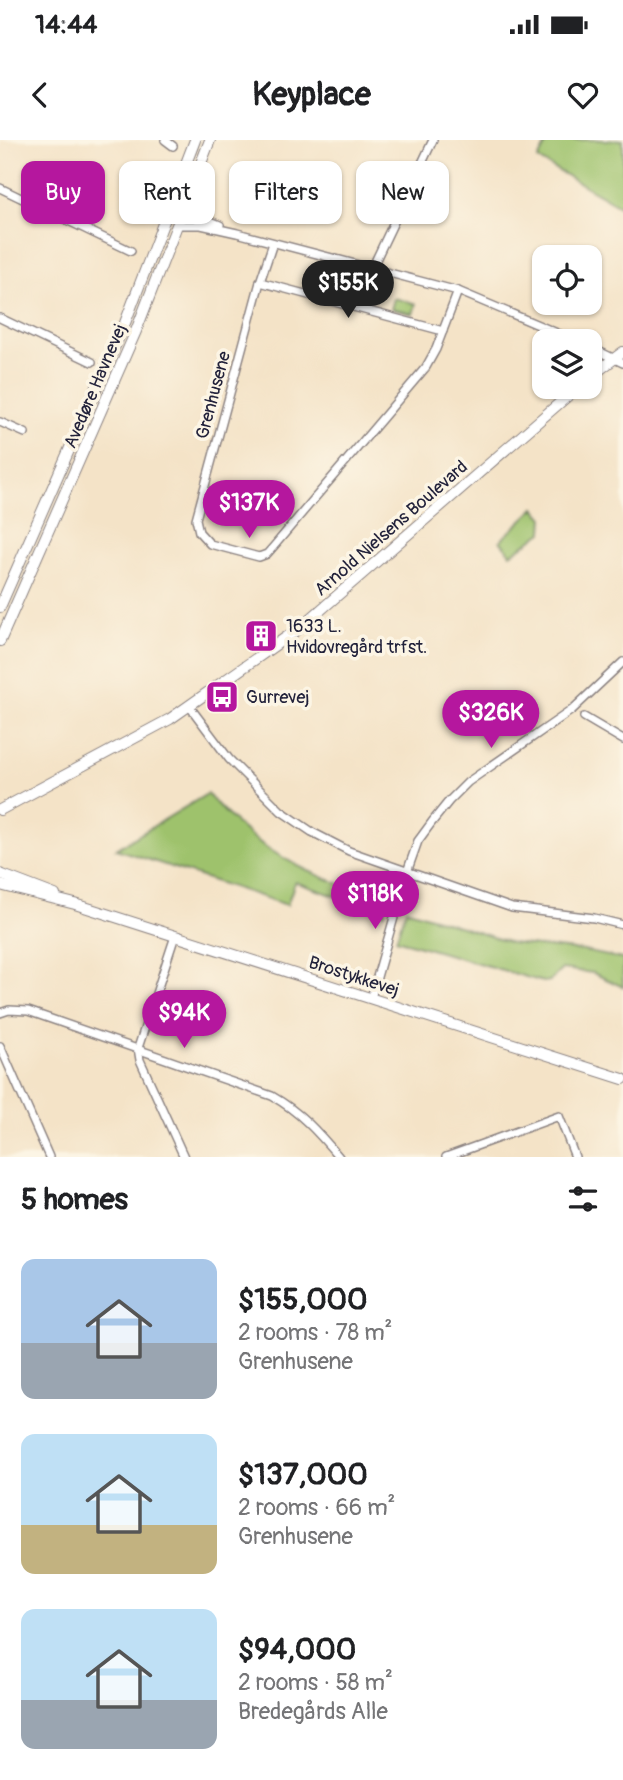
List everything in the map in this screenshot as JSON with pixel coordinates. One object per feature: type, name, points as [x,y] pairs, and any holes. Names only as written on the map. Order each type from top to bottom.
[{"type":"street","points":[[165,140],[173,146]]},
{"type":"street","name":"Avedøre Havnevej","points":[[0,607],[104,374],[195,140]]},
{"type":"street","name":"Avedøre Havnevej","points":[[202,161],[210,140]]},
{"type":"street","points":[[372,268],[433,140]]},
{"type":"street","points":[[0,188],[131,251]]},
{"type":"street","points":[[215,223],[237,233]]},
{"type":"street","points":[[178,225],[201,225],[237,233],[458,290],[548,329]]},
{"type":"street","name":"Avedøre Havnevej","points":[[0,641],[126,355],[178,225]]},
{"type":"street","name":"Grenhusene","points":[[273,243],[195,519],[199,532],[210,544],[259,557],[267,554],[426,368],[458,290]]},
{"type":"street","points":[[260,282],[443,331]]},
{"type":"street","points":[[0,318],[92,362]]},
{"type":"street","points":[[602,370],[618,361],[623,352]]},
{"type":"street","points":[[602,353],[618,361]]},
{"type":"street","name":"Arnold Nielsens Boulevard","points":[[0,810],[190,707],[300,627],[564,399]]},
{"type":"street","points":[[0,422],[25,433]]},
{"type":"street","points":[[370,998],[418,841],[449,801],[468,782],[572,710],[623,662]]},
{"type":"street","points":[[190,707],[254,787],[281,811],[312,832],[349,851],[512,908],[594,918],[623,925]]},
{"type":"street","points":[[584,717],[623,740]]},
{"type":"street","name":"Brostykkevej","points":[[0,874],[75,904]]},
{"type":"street","name":"Brostykkevej","points":[[0,885],[75,904],[623,1079]]},
{"type":"street","points":[[175,936],[138,1048],[140,1060],[184,1157]]},
{"type":"street","points":[[0,1013],[9,1010],[28,1011],[272,1096],[294,1108],[312,1124],[338,1157]]},
{"type":"street","points":[[0,1046],[49,1157]]},
{"type":"street","points":[[446,1157],[559,1116],[575,1157]]},
{"type":"green space","points":[[548,140],[623,140],[623,208],[538,159]]},
{"type":"green space","points":[[394,298],[416,304],[413,314],[391,309]]},
{"type":"green space","points":[[535,508],[544,518],[543,532],[511,554],[500,541]]},
{"type":"green space","points":[[207,794],[246,832],[286,859],[328,879],[387,901],[384,913],[295,882],[287,905],[116,849]]},
{"type":"green space","points":[[406,909],[511,943],[584,951],[623,959],[623,987],[593,973],[562,969],[550,981],[543,982],[396,939]]},
{"type":"place","name":"1633 L. Hvidovregård trfst.","points":[[261,636]]},
{"type":"place","name":"Gurrevej","points":[[222,697]]}]
